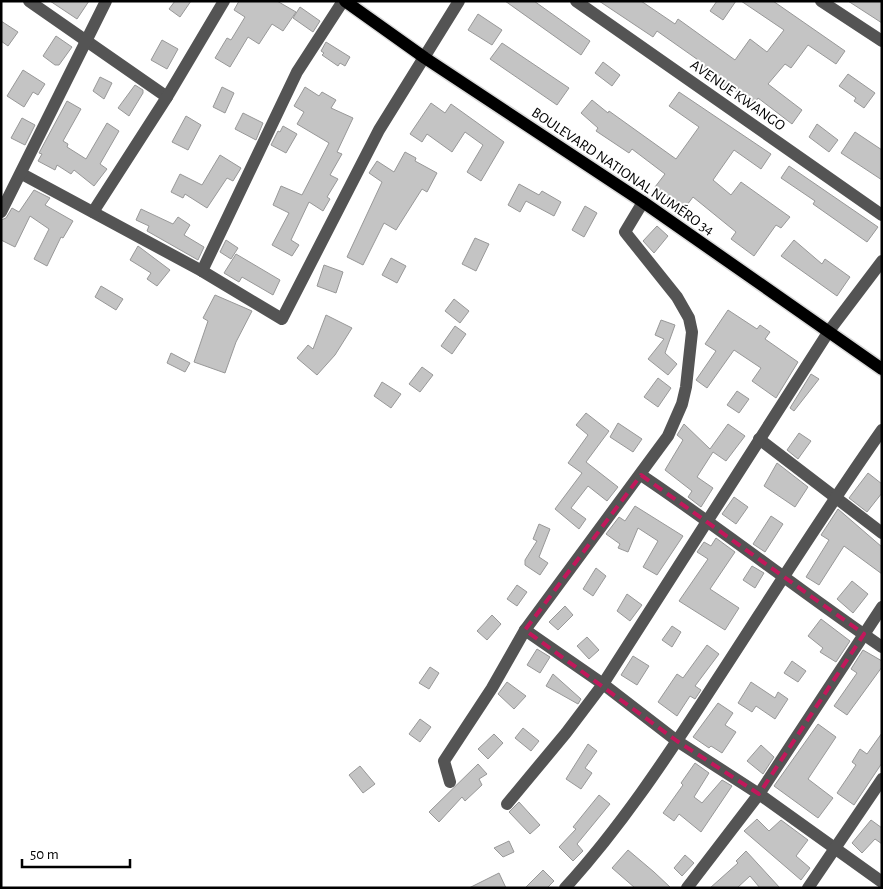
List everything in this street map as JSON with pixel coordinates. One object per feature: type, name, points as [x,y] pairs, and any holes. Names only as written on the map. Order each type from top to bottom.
[{"type":"main road","name":"BOULEVARD NATIONAL NUMÉRO 34","points":[[344,1],[425,58],[643,202],[882,369]]},
{"type":"street","points":[[29,1],[86,40],[92,47],[167,97]]},
{"type":"street","points":[[1,212],[22,174],[106,1]]},
{"type":"street","points":[[93,212],[167,97],[224,1]]},
{"type":"street","points":[[202,271],[297,72],[344,1]]},
{"type":"street","points":[[22,174],[202,271],[282,319],[379,130],[459,1]]},
{"type":"street","name":"AVENUE KWANGO","points":[[576,1],[882,215]]},
{"type":"street","points":[[821,1],[882,41]]},
{"type":"street","points":[[450,782],[444,761],[492,688],[525,630],[668,436],[682,404],[692,332],[689,318],[678,297],[625,232],[643,202]]},
{"type":"street","points":[[507,804],[566,733],[603,684],[829,331],[882,261]]},
{"type":"street","points":[[565,888],[585,866],[677,741],[784,578],[835,496],[882,430]]},
{"type":"street","points":[[759,439],[882,533]]},
{"type":"street","points":[[641,475],[707,519],[784,578],[882,647]]},
{"type":"street","points":[[687,888],[759,794],[882,607]]},
{"type":"street","points":[[525,630],[603,684],[677,741],[759,794],[882,882]]},
{"type":"street","points":[[808,888],[882,779]]},
{"type":"highlighted area","points":[[641,475],[864,634],[759,794],[677,741],[525,630]]},
{"type":"building","points":[[50,1],[89,1],[77,19]]},
{"type":"building","points":[[175,1],[191,1],[180,17],[169,9]]},
{"type":"building","points":[[239,1],[277,1],[296,12],[283,31],[272,24],[259,44],[248,37],[230,67],[215,58],[227,38],[231,40],[245,17],[234,10]]},
{"type":"building","points":[[505,1],[534,1],[590,41],[581,55]]},
{"type":"building","points":[[599,1],[641,1],[675,24],[678,19],[735,60],[750,39],[767,52],[784,30],[741,1],[773,1],[845,51],[836,64],[808,45],[791,68],[785,64],[768,84],[802,110],[792,124],[758,98],[754,104],[726,84],[722,88],[704,75],[707,70],[700,64],[701,62],[657,31],[653,37]]},
{"type":"building","points":[[717,1],[736,1],[723,20],[710,11]]},
{"type":"building","points":[[848,1],[882,1],[882,23]]},
{"type":"building","points":[[300,7],[320,21],[313,32],[293,18]]},
{"type":"building","points":[[478,14],[502,30],[492,45],[468,30]]},
{"type":"building","points":[[1,21],[18,32],[8,46],[1,41]]},
{"type":"building","points":[[56,36],[72,47],[59,65],[55,65],[43,56]]},
{"type":"building","points":[[162,40],[178,49],[167,69],[151,60]]},
{"type":"building","points":[[326,42],[350,57],[345,66],[340,63],[338,66],[322,55],[324,53],[321,51]]},
{"type":"building","points":[[502,43],[569,88],[557,105],[490,59]]},
{"type":"building","points":[[603,62],[620,75],[612,86],[595,73]]},
{"type":"building","points":[[23,70],[45,84],[38,95],[33,92],[24,107],[7,96]]},
{"type":"building","points":[[848,74],[875,93],[864,108],[854,101],[856,98],[839,86]]},
{"type":"building","points":[[100,77],[112,83],[104,99],[93,91]]},
{"type":"building","points":[[135,85],[143,90],[143,93],[129,116],[118,108]]},
{"type":"building","points":[[222,87],[234,93],[225,113],[213,107]]},
{"type":"building","points":[[305,87],[319,96],[322,92],[336,100],[331,108],[353,118],[337,152],[342,154],[330,175],[338,179],[327,197],[330,199],[323,211],[309,202],[291,240],[299,245],[292,256],[272,245],[289,213],[273,205],[281,186],[302,195],[329,143],[297,124],[304,112],[294,106]]},
{"type":"building","points":[[679,92],[771,154],[761,169],[734,150],[713,180],[731,195],[741,182],[790,217],[781,228],[776,225],[754,256],[731,239],[736,232],[693,197],[684,209],[655,187],[665,174],[632,149],[629,153],[596,131],[598,128],[581,113],[592,100],[676,159],[699,127],[669,106]]},
{"type":"building","points":[[67,101],[81,109],[63,141],[68,144],[67,147],[86,159],[107,123],[119,131],[100,164],[107,169],[94,186],[74,170],[71,174],[57,165],[55,170],[38,161],[42,154],[39,153]]},
{"type":"building","points":[[431,103],[445,113],[451,104],[504,142],[481,181],[467,172],[483,145],[465,132],[452,152],[427,134],[422,142],[410,134]]},
{"type":"building","points":[[243,113],[263,123],[256,140],[235,129]]},
{"type":"building","points":[[186,116],[201,125],[188,150],[172,142]]},
{"type":"building","points":[[22,118],[35,125],[25,145],[11,138]]},
{"type":"building","points":[[817,124],[838,140],[829,152],[809,137]]},
{"type":"building","points":[[283,126],[297,134],[286,153],[271,145],[278,131],[280,132]]},
{"type":"building","points":[[855,132],[882,150],[882,180],[841,153]]},
{"type":"building","points":[[405,152],[416,158],[415,161],[437,173],[427,192],[422,189],[396,230],[384,223],[363,265],[347,257],[382,182],[369,173],[377,161],[394,172]]},
{"type":"building","points":[[220,155],[241,168],[233,181],[227,178],[207,208],[185,194],[183,198],[171,192],[180,174],[202,185]]},
{"type":"building","points":[[789,166],[878,227],[867,242],[813,204],[815,201],[781,178]]},
{"type":"building","points":[[519,184],[539,195],[542,191],[561,202],[554,216],[526,201],[520,212],[508,205]]},
{"type":"building","points":[[34,190],[50,198],[45,205],[73,221],[63,238],[61,237],[47,266],[34,259],[49,229],[30,216],[15,247],[1,240],[1,220],[6,218],[12,208],[19,212]]},
{"type":"building","points":[[585,206],[597,213],[584,237],[572,230]]},
{"type":"building","points":[[141,209],[173,224],[178,217],[190,225],[184,235],[204,247],[198,260],[147,231],[149,226],[136,220]]},
{"type":"building","points":[[657,226],[668,236],[654,253],[643,241]]},
{"type":"building","points":[[475,238],[489,244],[476,271],[462,264]]},
{"type":"building","points":[[226,240],[238,248],[231,259],[220,252]]},
{"type":"building","points":[[794,240],[822,264],[825,259],[850,277],[837,296],[781,256]]},
{"type":"building","points":[[138,246],[170,270],[157,286],[147,279],[151,273],[130,260]]},
{"type":"building","points":[[236,254],[280,280],[273,295],[242,277],[239,282],[224,273]]},
{"type":"building","points":[[391,258],[406,266],[397,283],[382,275]]},
{"type":"building","points":[[324,265],[343,272],[336,293],[317,286]]},
{"type":"building","points":[[101,286],[123,299],[116,310],[95,297]]},
{"type":"building","points":[[215,295],[252,311],[236,342],[225,373],[194,362],[208,321],[203,318]]},
{"type":"building","points":[[454,299],[469,311],[460,323],[445,311]]},
{"type":"building","points":[[728,310],[757,329],[760,325],[770,332],[765,339],[798,362],[776,398],[752,381],[761,368],[734,350],[707,388],[696,380],[716,351],[705,344]]},
{"type":"building","points":[[326,315],[352,328],[335,355],[317,375],[297,358],[308,345],[313,349]]},
{"type":"building","points":[[661,320],[675,325],[665,353],[677,364],[668,375],[648,359],[664,339],[655,335]]},
{"type":"building","points":[[455,326],[466,334],[452,354],[441,346]]},
{"type":"building","points":[[171,353],[190,363],[185,372],[167,363]]},
{"type":"building","points":[[422,367],[433,375],[420,392],[409,384]]},
{"type":"building","points":[[811,374],[819,379],[794,411],[790,408]]},
{"type":"building","points":[[658,378],[671,388],[658,407],[644,397]]},
{"type":"building","points":[[382,382],[401,394],[391,408],[374,396]]},
{"type":"building","points":[[737,391],[749,399],[739,413],[727,405]]},
{"type":"building","points":[[586,413],[609,431],[586,462],[618,487],[607,501],[588,486],[571,508],[586,519],[579,529],[555,509],[582,473],[568,463],[588,435],[576,425]]},
{"type":"building","points":[[618,423],[642,439],[633,452],[610,437]]},
{"type":"building","points":[[684,424],[710,449],[728,424],[745,436],[726,461],[713,452],[697,477],[713,488],[701,507],[688,497],[692,491],[665,470],[683,440],[677,435]]},
{"type":"building","points":[[799,433],[811,441],[798,459],[787,450]]},
{"type":"building","points":[[777,463],[808,487],[795,507],[764,486]]},
{"type":"building","points":[[868,473],[882,484],[882,493],[867,512],[849,498]]},
{"type":"building","points":[[734,497],[748,507],[736,524],[722,514]]},
{"type":"building","points":[[635,506],[683,536],[657,575],[643,567],[658,541],[638,528],[628,552],[618,548],[620,544],[606,534],[619,517],[625,521]]},
{"type":"building","points":[[838,509],[882,547],[882,574],[844,546],[819,585],[806,577],[829,540],[821,535]]},
{"type":"building","points":[[771,516],[783,524],[765,552],[753,544]]},
{"type":"building","points":[[539,524],[550,529],[539,557],[548,563],[540,575],[525,565],[525,560],[537,541],[533,539]]},
{"type":"building","points":[[716,538],[735,552],[710,589],[739,608],[725,630],[679,601],[708,559],[697,552],[704,542],[711,546]]},
{"type":"building","points":[[752,566],[764,573],[755,588],[743,580]]},
{"type":"building","points":[[596,568],[606,576],[593,596],[583,589]]},
{"type":"building","points":[[852,581],[868,594],[853,613],[837,599]]},
{"type":"building","points":[[517,585],[527,592],[517,606],[507,599]]},
{"type":"building","points":[[627,594],[642,605],[630,621],[617,611]]},
{"type":"building","points":[[565,606],[573,615],[558,630],[549,622]]},
{"type":"building","points":[[492,615],[501,624],[487,640],[477,631]]},
{"type":"building","points":[[821,619],[850,641],[836,662],[820,652],[823,648],[808,636]]},
{"type":"building","points":[[672,626],[681,632],[672,647],[662,640]]},
{"type":"building","points":[[587,637],[599,650],[589,659],[577,646]]},
{"type":"building","points":[[707,645],[719,654],[695,686],[701,690],[695,699],[690,696],[677,716],[658,702],[677,674],[683,678]]},
{"type":"building","points":[[537,649],[550,657],[540,673],[527,665]]},
{"type":"building","points":[[863,650],[882,661],[882,667],[847,715],[834,706],[857,673],[851,669]]},
{"type":"building","points":[[633,656],[649,666],[637,685],[621,675]]},
{"type":"building","points":[[792,661],[806,671],[798,682],[784,673]]},
{"type":"building","points":[[430,667],[439,673],[429,689],[419,683]]},
{"type":"building","points":[[553,674],[581,699],[578,704],[546,686]]},
{"type":"building","points":[[507,682],[526,696],[514,709],[498,694]]},
{"type":"building","points":[[751,682],[775,698],[778,692],[788,699],[775,719],[756,706],[752,712],[738,703]]},
{"type":"building","points":[[718,703],[733,713],[725,725],[736,732],[722,753],[711,746],[709,748],[693,737]]},
{"type":"building","points":[[420,719],[431,727],[420,742],[409,734]]},
{"type":"building","points":[[818,724],[836,737],[808,779],[833,798],[818,818],[774,786]]},
{"type":"building","points":[[523,728],[539,741],[531,751],[515,738]]},
{"type":"building","points":[[882,733],[882,763],[854,805],[837,793],[856,765],[852,762],[860,749],[867,754]]},
{"type":"building","points":[[494,734],[503,743],[488,759],[478,749]]},
{"type":"building","points":[[588,744],[597,751],[585,768],[592,773],[581,789],[566,779]]},
{"type":"building","points":[[761,745],[774,757],[763,774],[747,761]]},
{"type":"building","points":[[695,763],[709,773],[694,797],[702,803],[722,780],[732,786],[701,832],[679,814],[674,821],[663,813],[683,785],[681,783]]},
{"type":"building","points":[[478,764],[487,774],[479,779],[482,785],[465,801],[462,797],[439,822],[429,812]]},
{"type":"building","points":[[360,766],[375,784],[363,793],[349,775]]},
{"type":"building","points":[[599,795],[610,804],[577,844],[583,851],[573,861],[559,847],[576,829],[573,827]]},
{"type":"building","points":[[519,802],[540,825],[530,834],[509,812]]},
{"type":"building","points":[[757,819],[769,831],[781,820],[808,840],[796,856],[810,868],[801,880],[744,831]]},
{"type":"building","points":[[871,820],[882,828],[882,844],[875,839],[862,853],[852,843]]},
{"type":"building","points":[[509,841],[514,852],[503,857],[494,848]]},
{"type":"building","points":[[628,850],[671,888],[635,888],[612,868]]},
{"type":"building","points":[[746,851],[780,888],[760,888],[750,876],[737,888],[710,888],[738,863],[736,861]]},
{"type":"building","points":[[685,855],[694,863],[682,876],[674,868]]},
{"type":"building","points":[[543,870],[554,881],[547,888],[525,888]]},
{"type":"building","points":[[499,873],[506,888],[469,888]]}]
